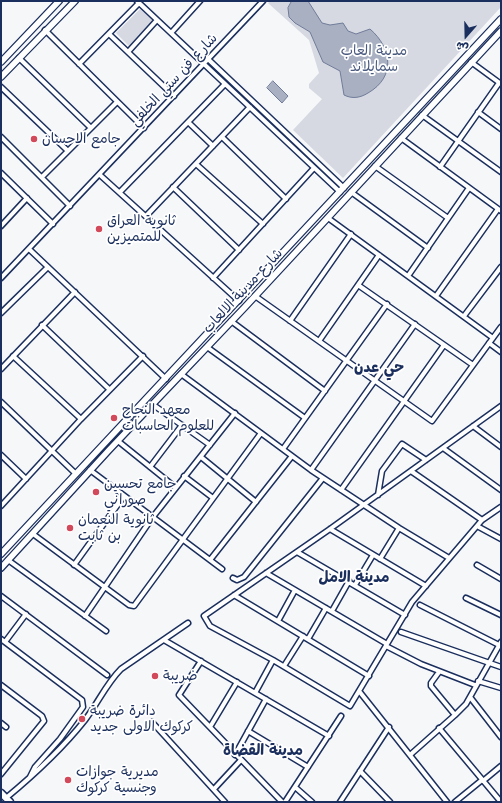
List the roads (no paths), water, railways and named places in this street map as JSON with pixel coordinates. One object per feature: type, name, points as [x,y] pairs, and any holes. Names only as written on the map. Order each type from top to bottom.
[{"type":"main road","points":[[1,62],[59,1]]},
{"type":"main road","points":[[1,78],[45,30],[75,1]]},
{"type":"main road","name":"شارع مدينة الالعاب","points":[[1,554],[501,19]]},
{"type":"main road","name":"شارع مدينة الالعاب","points":[[1,568],[90,470],[255,296],[501,31]]},
{"type":"main road","points":[[267,271],[273,276]]},
{"type":"main road","points":[[44,507],[51,513]]},
{"type":"main road","points":[[1,793],[8,800]]},
{"type":"street","points":[[79,64],[138,2],[314,168],[342,190]]},
{"type":"street","points":[[171,33],[199,2]]},
{"type":"street","name":"شارع فن ستي الخلفي","points":[[1,278],[205,65],[260,2]]},
{"type":"street","points":[[128,52],[157,20]]},
{"type":"street","points":[[45,30],[144,128]]},
{"type":"street","points":[[109,34],[174,96]]},
{"type":"street","points":[[19,58],[91,128]]},
{"type":"street","points":[[209,60],[342,190]]},
{"type":"street","points":[[440,166],[478,112],[500,84],[471,62]]},
{"type":"street","points":[[120,192],[225,84]]},
{"type":"street","points":[[1,87],[68,151]]},
{"type":"street","points":[[42,177],[117,102]]},
{"type":"street","points":[[146,216],[250,107]]},
{"type":"street","points":[[478,112],[501,129]]},
{"type":"street","points":[[422,115],[501,172]]},
{"type":"street","points":[[188,122],[213,146]]},
{"type":"street","points":[[1,137],[70,206]]},
{"type":"street","points":[[222,137],[286,199]]},
{"type":"street","points":[[401,138],[500,210],[436,296]]},
{"type":"street","points":[[196,164],[263,224]]},
{"type":"street","points":[[375,166],[448,218]]},
{"type":"street","points":[[214,278],[314,168]]},
{"type":"street","points":[[1,173],[53,224]]},
{"type":"street","points":[[100,175],[239,301]]},
{"type":"street","points":[[173,187],[239,250]]},
{"type":"street","points":[[408,276],[469,188]]},
{"type":"street","points":[[351,192],[428,248]]},
{"type":"street","points":[[1,226],[27,198]]},
{"type":"street","points":[[328,218],[493,338]]},
{"type":"street","points":[[290,321],[351,234]]},
{"type":"street","points":[[29,249],[166,379]]},
{"type":"street","points":[[319,341],[379,255]]},
{"type":"street","points":[[1,313],[48,267]]},
{"type":"street","points":[[464,316],[501,267]]},
{"type":"street","points":[[358,285],[473,365]]},
{"type":"street","points":[[1,369],[75,292]]},
{"type":"street","points":[[255,296],[432,421],[501,326]]},
{"type":"street","points":[[283,449],[387,304]]},
{"type":"street","points":[[231,321],[325,391]]},
{"type":"street","points":[[311,470],[415,324]]},
{"type":"street","points":[[42,325],[109,389]]},
{"type":"street","points":[[489,343],[501,352]]},
{"type":"street","points":[[342,490],[444,345]]},
{"type":"street","points":[[207,347],[305,418]]},
{"type":"street","points":[[13,356],[81,419]]},
{"type":"street","points":[[1,506],[109,389],[143,356]]},
{"type":"street","points":[[181,374],[311,470],[399,528],[449,558]]},
{"type":"street","points":[[1,402],[76,474]]},
{"type":"street","points":[[152,404],[210,445]]},
{"type":"street","points":[[501,406],[364,505],[204,616],[210,626],[284,666],[350,706],[404,615],[426,586],[482,520],[501,507]]},
{"type":"street","points":[[85,616],[104,586],[152,518],[235,413]]},
{"type":"street","points":[[150,467],[182,425]]},
{"type":"street","points":[[473,426],[501,447]]},
{"type":"street","points":[[33,534],[129,605],[134,606],[261,433]]},
{"type":"street","points":[[118,441],[175,487]]},
{"type":"street","points":[[378,495],[382,471],[402,444],[426,460]]},
{"type":"street","points":[[443,448],[501,490]]},
{"type":"street","points":[[1,455],[26,479]]},
{"type":"street","points":[[210,560],[292,456]]},
{"type":"street","points":[[201,457],[256,502]]},
{"type":"street","points":[[90,470],[222,570]]},
{"type":"street","points":[[411,471],[482,520]]},
{"type":"street","points":[[184,476],[213,498]]},
{"type":"street","points":[[233,578],[237,580],[244,577],[323,478]]},
{"type":"street","points":[[74,565],[124,496]]},
{"type":"street","points":[[478,526],[501,540]]},
{"type":"street","points":[[380,559],[399,528]]},
{"type":"street","points":[[330,529],[426,586]]},
{"type":"street","points":[[297,552],[349,581],[404,615]]},
{"type":"street","points":[[355,585],[373,555]]},
{"type":"street","points":[[8,560],[106,631]]},
{"type":"street","points":[[477,565],[501,579]]},
{"type":"street","points":[[266,573],[332,611],[386,645],[439,672],[476,683],[501,688]]},
{"type":"street","points":[[332,611],[349,581]]},
{"type":"street","points":[[278,621],[295,590]]},
{"type":"street","points":[[234,594],[369,676]]},
{"type":"street","points":[[1,596],[107,675]]},
{"type":"street","points":[[466,598],[501,615]]},
{"type":"street","points":[[410,754],[455,715],[470,697],[476,683],[500,643],[420,605]]},
{"type":"street","points":[[308,639],[326,608]]},
{"type":"street","points":[[5,642],[26,614]]},
{"type":"street","points":[[8,800],[49,761],[68,740],[99,701],[113,678],[121,669],[188,623]]},
{"type":"street","points":[[401,632],[501,667]]},
{"type":"street","points":[[284,666],[303,636]]},
{"type":"street","points":[[1,639],[82,700],[83,707],[75,720],[35,767],[29,779]]},
{"type":"street","points":[[164,640],[329,736]]},
{"type":"street","points":[[255,692],[273,660]]},
{"type":"street","points":[[201,661],[179,695],[240,761],[282,802]]},
{"type":"street","points":[[439,672],[431,683],[431,686],[455,715]]},
{"type":"street","points":[[210,727],[237,682]]},
{"type":"street","points":[[1,685],[42,716],[44,721],[1,774]]},
{"type":"street","points":[[360,691],[447,802]]},
{"type":"street","points":[[470,697],[501,737]]},
{"type":"street","points":[[235,754],[266,699]]},
{"type":"street","points":[[285,802],[341,716]]},
{"type":"street","points":[[152,722],[225,802]]},
{"type":"street","points":[[1,723],[6,727]]},
{"type":"street","points":[[340,802],[389,727]]},
{"type":"street","points":[[439,728],[501,802]]},
{"type":"street","points":[[248,730],[308,768]]},
{"type":"street","points":[[214,789],[240,761]]},
{"type":"street","points":[[455,802],[501,766]]},
{"type":"street","points":[[360,771],[390,802]]},
{"type":"street","points":[[295,788],[312,802]]},
{"type":"water","points":[[292,1],[308,1],[322,23],[330,25],[343,23],[348,31],[356,34],[370,29],[383,45],[388,62],[387,71],[377,86],[368,93],[359,97],[344,95],[340,71],[323,62],[310,32],[295,23],[289,17],[288,8]]},
{"type":"water","points":[[273,81],[288,96],[282,103],[267,88]]},
{"type":"place","name":"جامع الاحسان","points":[[34,139]]},
{"type":"place","name":"ثانوية العراق للمتميزين","points":[[99,229]]},
{"type":"place","name":"معهد النجاح للعلوم الحاسبات","points":[[114,418]]},
{"type":"place","name":"جامع تحسين صوراني","points":[[96,492]]},
{"type":"place","name":"ثانوية النعمان بن ثابت","points":[[70,528]]},
{"type":"place","name":"ضريبة","points":[[155,676]]},
{"type":"place","name":"دائرة ضريبة كركوك الاولی جدید","points":[[82,719]]},
{"type":"place","name":"مديرية جوازات وجنسية كركوك","points":[[68,780]]},
{"type":"district","name":"حي عدن","points":[[379,368]]},
{"type":"district","name":"مدينة الامل","points":[[354,578]]},
{"type":"district","name":"مدينة القضاة","points":[[263,751]]},
{"type":"park label","name":"مدينة العاب سمايلاند","points":[[374,60]]}]
